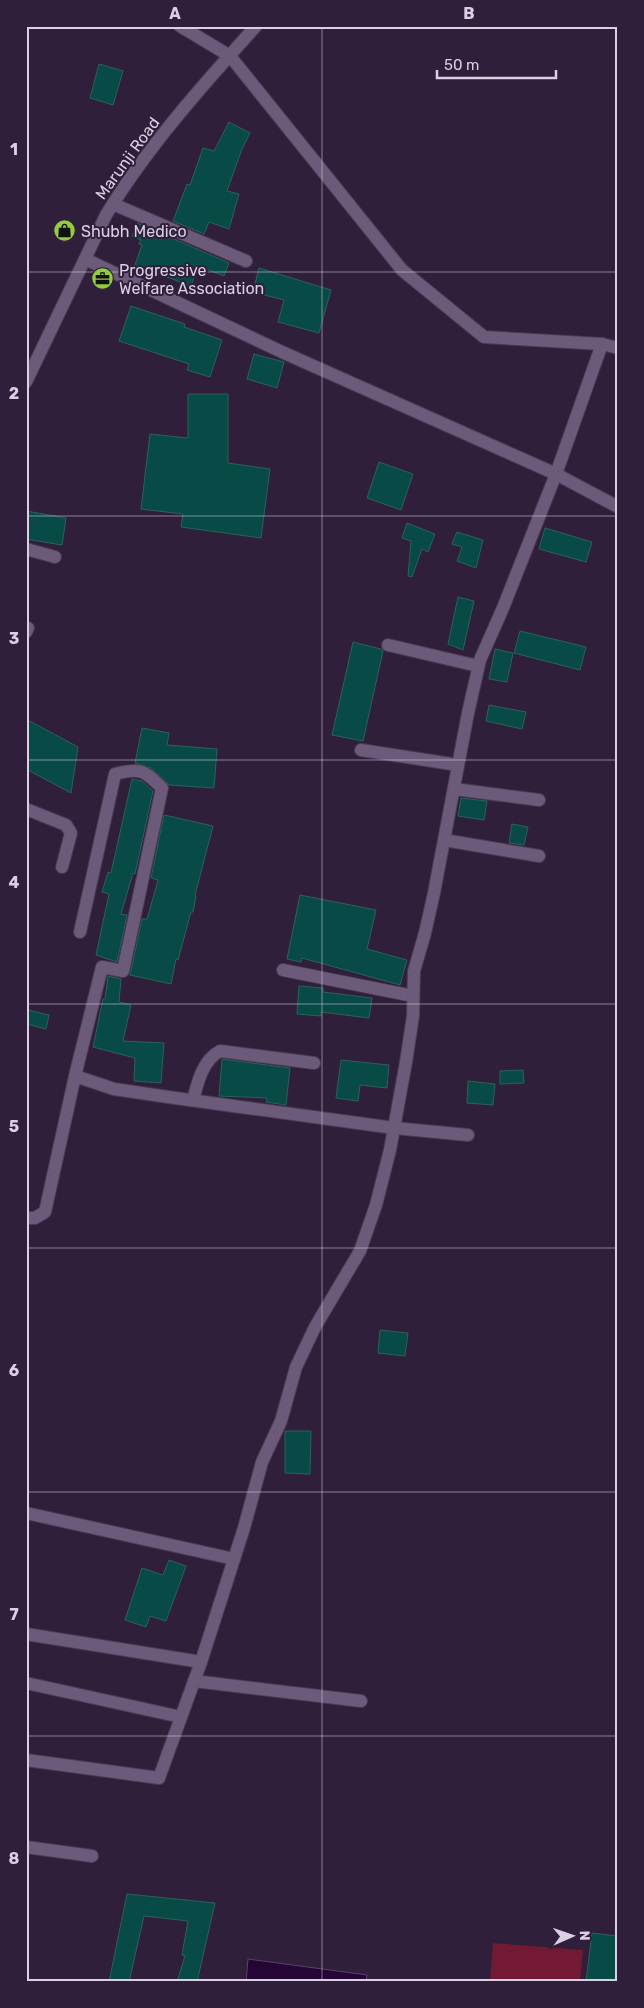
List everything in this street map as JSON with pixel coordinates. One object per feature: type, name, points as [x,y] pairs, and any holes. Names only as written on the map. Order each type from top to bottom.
[{"type":"street","points":[[180,26],[230,56],[402,270],[484,337],[602,344],[618,348]]},
{"type":"street","name":"Marunji Road","points":[[26,382],[113,204],[153,145],[256,26]]},
{"type":"street","points":[[113,204],[246,261]]},
{"type":"street","points":[[85,259],[282,352],[556,474],[618,507]]},
{"type":"street","points":[[26,1760],[159,1778],[182,1717],[234,1559],[262,1462],[281,1421],[296,1367],[315,1328],[360,1251],[376,1205],[390,1150],[411,1026],[414,971],[425,933],[478,666],[556,474],[602,344]]},
{"type":"street","points":[[26,549],[55,556]]},
{"type":"street","points":[[388,645],[478,666]]},
{"type":"street","points":[[361,750],[458,765]]},
{"type":"street","points":[[26,1218],[35,1218],[45,1212],[75,1076],[102,967],[123,970],[162,788],[147,772],[130,770],[116,774],[80,932]]},
{"type":"street","points":[[454,789],[539,800]]},
{"type":"street","points":[[26,809],[66,825],[71,833],[62,867]]},
{"type":"street","points":[[444,840],[539,856]]},
{"type":"street","points":[[283,970],[413,996]]},
{"type":"street","points":[[193,1100],[205,1066],[213,1055],[220,1051],[314,1063]]},
{"type":"street","points":[[75,1076],[114,1089],[394,1128],[468,1135]]},
{"type":"street","points":[[26,1513],[234,1559]]},
{"type":"street","points":[[26,1634],[200,1662]]},
{"type":"street","points":[[194,1681],[361,1701]]},
{"type":"street","points":[[26,1683],[182,1717]]},
{"type":"street","points":[[26,1847],[92,1856]]},
{"type":"shaded area","points":[[493,1943],[583,1950],[580,1982],[490,1982]]},
{"type":"shaded area","points":[[248,1959],[367,1975],[366,1982],[246,1982]]},
{"type":"building","points":[[99,64],[123,71],[113,105],[90,98]]},
{"type":"building","points":[[229,122],[250,133],[242,149],[227,191],[239,194],[229,229],[209,222],[204,234],[173,221],[187,184],[190,185],[203,148],[214,151]]},
{"type":"building","points":[[137,223],[229,263],[224,276],[198,266],[191,286],[135,265],[142,245],[139,244],[141,240],[132,236]]},
{"type":"building","points":[[259,268],[331,290],[319,333],[278,322],[284,300],[253,292]]},
{"type":"building","points":[[131,306],[185,324],[184,327],[222,340],[210,377],[187,370],[189,364],[119,341]]},
{"type":"building","points":[[254,354],[284,362],[277,388],[247,379]]},
{"type":"building","points":[[188,394],[228,394],[228,463],[270,469],[261,538],[181,527],[183,514],[141,509],[150,434],[188,438]]},
{"type":"building","points":[[379,462],[413,474],[401,510],[367,498]]},
{"type":"building","points":[[26,511],[66,518],[62,545],[26,539]]},
{"type":"building","points":[[407,523],[435,534],[428,552],[422,549],[412,577],[408,576],[411,541],[402,538]]},
{"type":"building","points":[[545,528],[592,542],[586,562],[539,549]]},
{"type":"building","points":[[457,532],[483,540],[476,568],[457,561],[462,547],[452,544]]},
{"type":"building","points":[[458,597],[474,601],[463,650],[448,644]]},
{"type":"building","points":[[520,631],[586,647],[580,670],[514,653]]},
{"type":"building","points":[[353,642],[383,651],[363,741],[332,735]]},
{"type":"building","points":[[495,649],[513,653],[507,682],[489,679]]},
{"type":"building","points":[[489,705],[526,712],[522,729],[486,721]]},
{"type":"building","points":[[26,719],[78,747],[71,793],[26,769]]},
{"type":"building","points":[[142,728],[169,733],[167,745],[217,749],[214,788],[169,785],[151,768],[135,763]]},
{"type":"building","points":[[132,779],[142,781],[153,791],[135,874],[133,873],[121,914],[127,915],[117,962],[96,955],[109,894],[102,892],[108,872],[111,873]]},
{"type":"building","points":[[461,798],[487,801],[484,820],[458,816]]},
{"type":"building","points":[[164,815],[213,826],[195,895],[193,912],[191,912],[178,960],[176,959],[171,984],[130,975],[142,919],[147,919],[158,880],[151,878]]},
{"type":"building","points":[[512,824],[528,827],[524,845],[509,843]]},
{"type":"building","points":[[300,895],[376,910],[367,949],[407,960],[400,985],[302,958],[301,962],[287,959]]},
{"type":"building","points":[[108,976],[121,979],[119,1002],[131,1005],[123,1041],[164,1043],[161,1083],[134,1081],[135,1058],[93,1047],[103,999],[105,999]]},
{"type":"building","points":[[299,986],[323,988],[323,992],[372,998],[369,1018],[321,1012],[321,1016],[297,1014]]},
{"type":"building","points":[[28,1010],[49,1015],[46,1029],[26,1024]]},
{"type":"building","points":[[222,1059],[290,1068],[286,1105],[266,1102],[267,1098],[219,1096]]},
{"type":"building","points":[[341,1060],[389,1065],[387,1088],[360,1085],[358,1101],[336,1098]]},
{"type":"building","points":[[523,1070],[524,1083],[500,1084],[500,1071]]},
{"type":"building","points":[[468,1081],[495,1084],[493,1105],[467,1103]]},
{"type":"building","points":[[380,1330],[408,1333],[405,1356],[378,1353]]},
{"type":"building","points":[[285,1431],[311,1431],[310,1474],[285,1473]]},
{"type":"building","points":[[169,1560],[186,1566],[166,1621],[150,1616],[146,1627],[125,1620],[142,1568],[163,1575]]},
{"type":"building","points":[[127,1894],[215,1903],[197,1982],[177,1982],[185,1956],[182,1955],[188,1921],[144,1916],[129,1982],[109,1982]]},
{"type":"building","points":[[592,1933],[618,1936],[618,1982],[586,1982]]},
{"type":"place","name":"Shubh Medico","points":[[65,231]]},
{"type":"place","name":"Progressive Welfare Association","points":[[103,279]]}]
